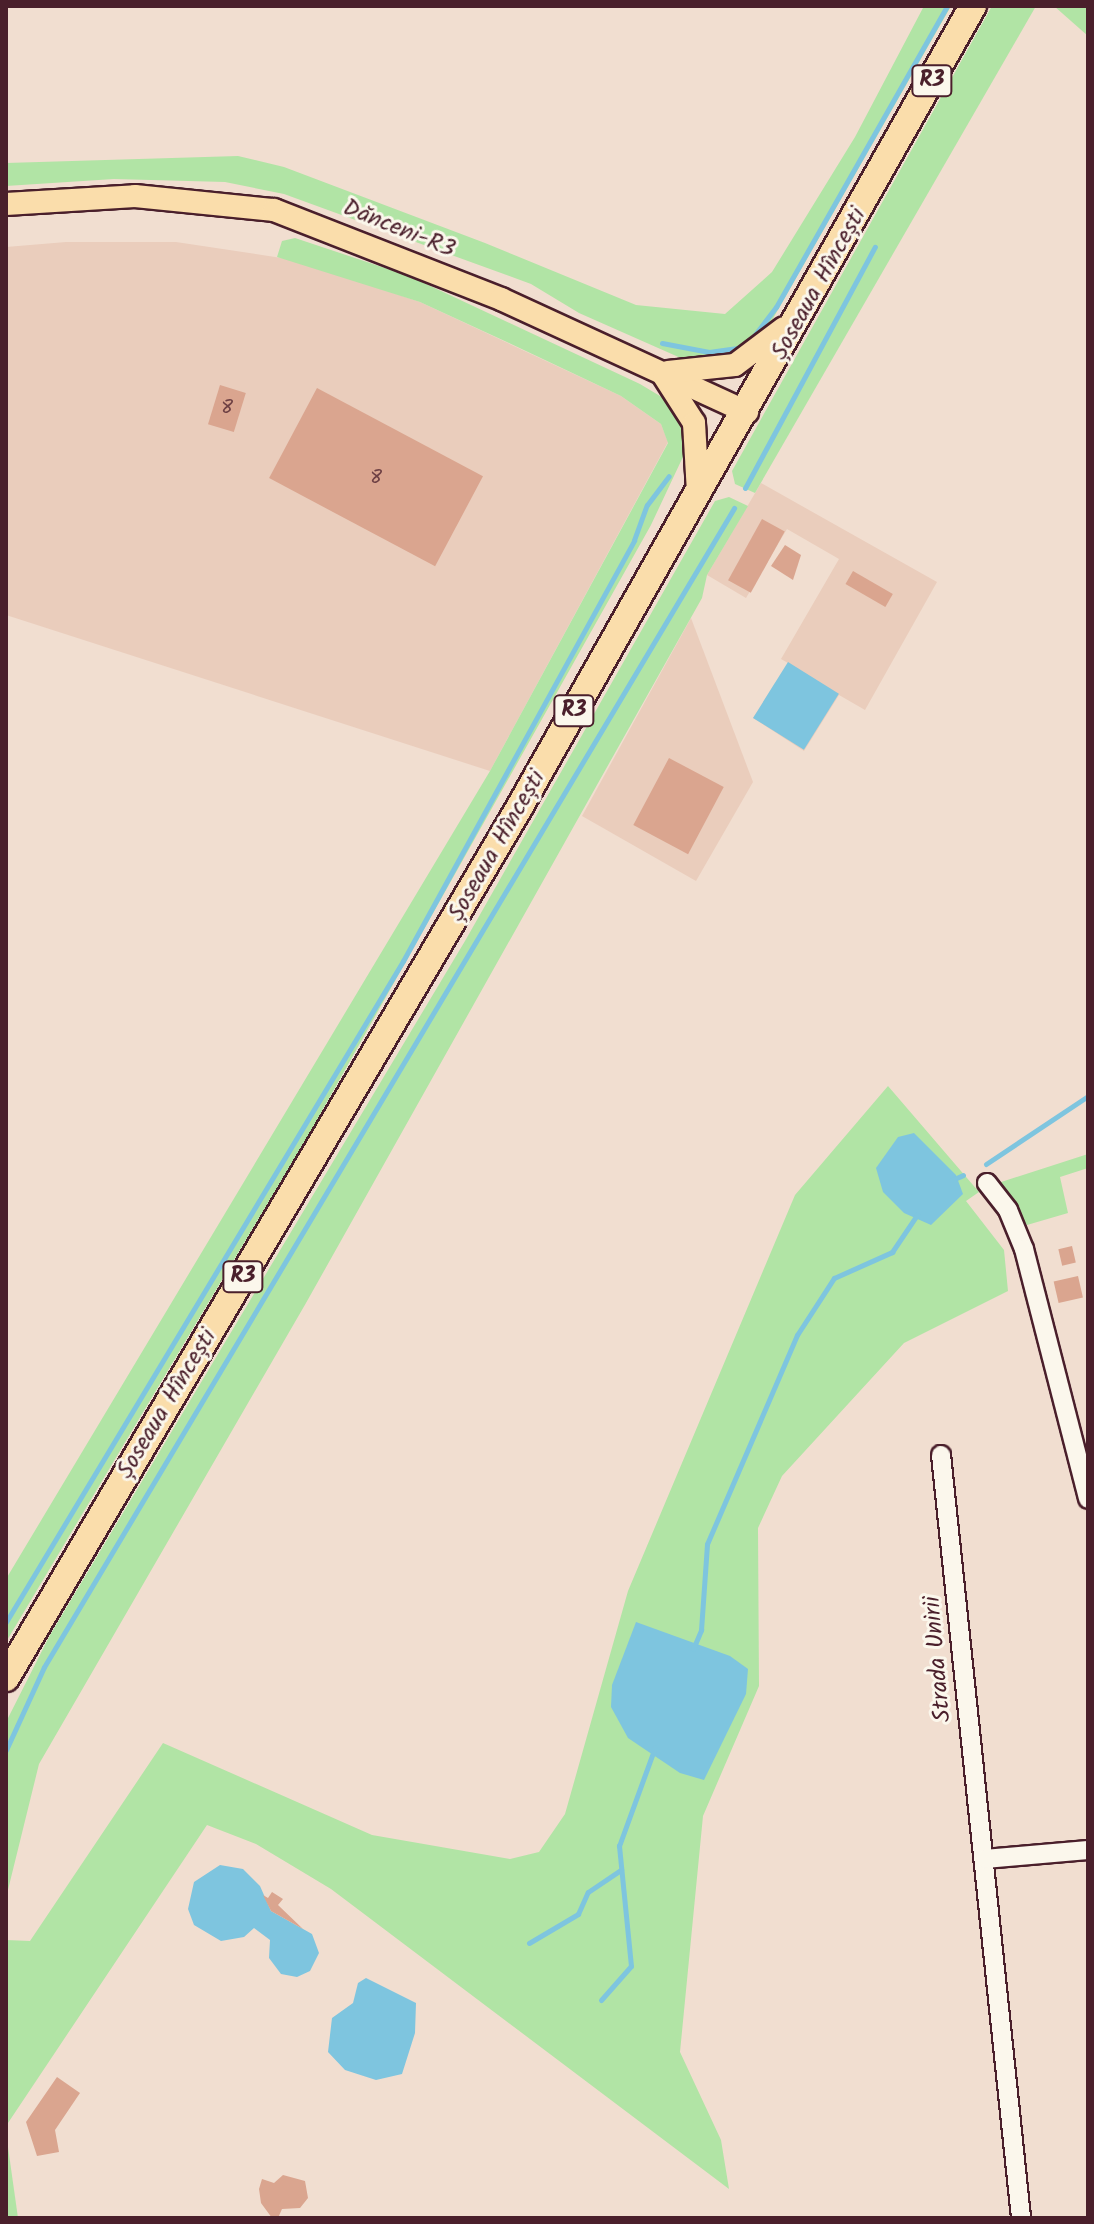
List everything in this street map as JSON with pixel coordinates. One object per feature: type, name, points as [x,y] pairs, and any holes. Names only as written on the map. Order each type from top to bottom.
[{"type":"highway","name":"Șoseaua Hîncești","points":[[6,1678],[698,498],[973,6]]},
{"type":"main road","name":"Dănceni-R3","points":[[6,204],[135,196],[274,210],[352,237],[747,412]]},
{"type":"main road","points":[[698,498],[700,464],[694,423],[661,372],[735,365],[762,349],[805,308]]},
{"type":"street","points":[[987,1183],[1008,1210],[1024,1249],[1088,1499]]},
{"type":"street","name":"Strada Unirii","points":[[941,1455],[1021,2218]]},
{"type":"street","points":[[985,1859],[1088,1850]]},
{"type":"shaded area","points":[[66,242],[176,242],[295,260],[420,302],[621,396],[661,424],[668,442],[490,771],[6,615],[6,247]]},
{"type":"shaded area","points":[[761,483],[937,582],[865,710],[839,695],[804,751],[753,718],[788,663],[781,659],[839,559],[787,529],[746,598],[707,575]]},
{"type":"shaded area","points":[[691,618],[753,782],[696,881],[582,816]]},
{"type":"green space","points":[[924,6],[951,6],[771,322],[751,344],[713,358],[683,359],[579,313],[531,284],[284,194],[225,182],[114,179],[6,186],[6,163],[238,156],[284,167],[485,243],[636,305],[725,314],[772,272],[855,137]]},
{"type":"green space","points":[[992,6],[1036,6],[755,493],[735,484],[732,471]]},
{"type":"green space","points":[[1054,6],[1088,6],[1088,36]]},
{"type":"green space","points":[[295,238],[409,276],[640,384],[670,402],[683,422],[689,444],[651,525],[309,1134],[6,1642],[6,1579],[490,771],[668,443],[661,424],[621,396],[420,302],[277,257],[282,241]]},
{"type":"green space","points":[[729,497],[748,506],[707,575],[702,598],[306,1303],[39,1764],[6,1898],[6,1722],[50,1635],[465,941],[715,501]]},
{"type":"green space","points":[[888,1086],[979,1192],[966,1201],[1004,1250],[1008,1291],[904,1343],[782,1476],[758,1528],[759,1686],[703,1816],[680,2052],[721,2140],[729,2189],[331,1889],[256,1844],[207,1825],[6,2126],[6,1940],[30,1941],[163,1743],[372,1835],[510,1859],[539,1852],[565,1814],[628,1591],[795,1195]]},
{"type":"green space","points":[[1088,1154],[1088,1168],[1060,1177],[1068,1213],[1027,1225],[995,1184]]},
{"type":"green space","points":[[6,2133],[18,2218],[6,2218]]},
{"type":"water","points":[[788,662],[839,694],[804,750],[753,718]]},
{"type":"water","points":[[914,1133],[956,1175],[963,1194],[931,1225],[904,1213],[883,1192],[876,1168],[898,1137]]},
{"type":"water","points":[[636,1622],[730,1656],[748,1669],[746,1694],[704,1780],[680,1773],[628,1738],[611,1707],[612,1685]]},
{"type":"water","points":[[220,1865],[243,1869],[260,1886],[271,1911],[312,1934],[319,1953],[310,1971],[297,1977],[281,1974],[269,1958],[270,1940],[254,1928],[244,1937],[221,1941],[194,1925],[188,1909],[194,1882]]},
{"type":"water","points":[[366,1978],[416,2003],[415,2033],[402,2074],[376,2080],[345,2070],[328,2052],[332,2018],[353,2003],[358,1983]]},
{"type":"building","points":[[220,385],[246,393],[234,432],[208,424]]},
{"type":"building","points":[[317,388],[483,476],[435,566],[269,478]]},
{"type":"building","points":[[762,519],[785,532],[751,593],[728,580]]},
{"type":"building","points":[[785,545],[801,555],[793,580],[771,566]]},
{"type":"building","points":[[853,571],[893,594],[885,607],[846,584]]},
{"type":"building","points":[[669,758],[724,787],[688,854],[633,825]]},
{"type":"building","points":[[1072,1246],[1076,1263],[1062,1266],[1058,1249]]},
{"type":"building","points":[[1078,1276],[1083,1297],[1059,1303],[1054,1282]]},
{"type":"building","points":[[272,1892],[283,1899],[278,1905],[303,1929],[271,1911],[263,1895],[268,1898]]},
{"type":"building","points":[[57,2077],[80,2093],[55,2130],[59,2152],[37,2156],[26,2122]]},
{"type":"building","points":[[283,2175],[305,2181],[308,2198],[300,2208],[282,2209],[278,2218],[272,2218],[261,2203],[259,2189],[262,2179],[274,2183]]},
{"type":"waterway","points":[[750,341],[776,307],[947,6]]},
{"type":"waterway","points":[[745,488],[875,247]]},
{"type":"waterway","points":[[662,343],[709,352],[743,347]]},
{"type":"waterway","points":[[6,1622],[403,961],[634,540],[647,505],[669,476]]},
{"type":"waterway","points":[[6,1750],[44,1667],[734,508]]},
{"type":"waterway","points":[[986,1164],[1088,1096]]},
{"type":"waterway","points":[[952,1180],[963,1175]]},
{"type":"waterway","points":[[693,1649],[701,1630],[707,1544],[797,1335],[834,1278],[892,1252],[917,1215]]},
{"type":"waterway","points":[[601,2000],[631,1966],[619,1846],[655,1747]]},
{"type":"waterway","points":[[529,1943],[578,1914],[588,1892],[621,1870]]}]
